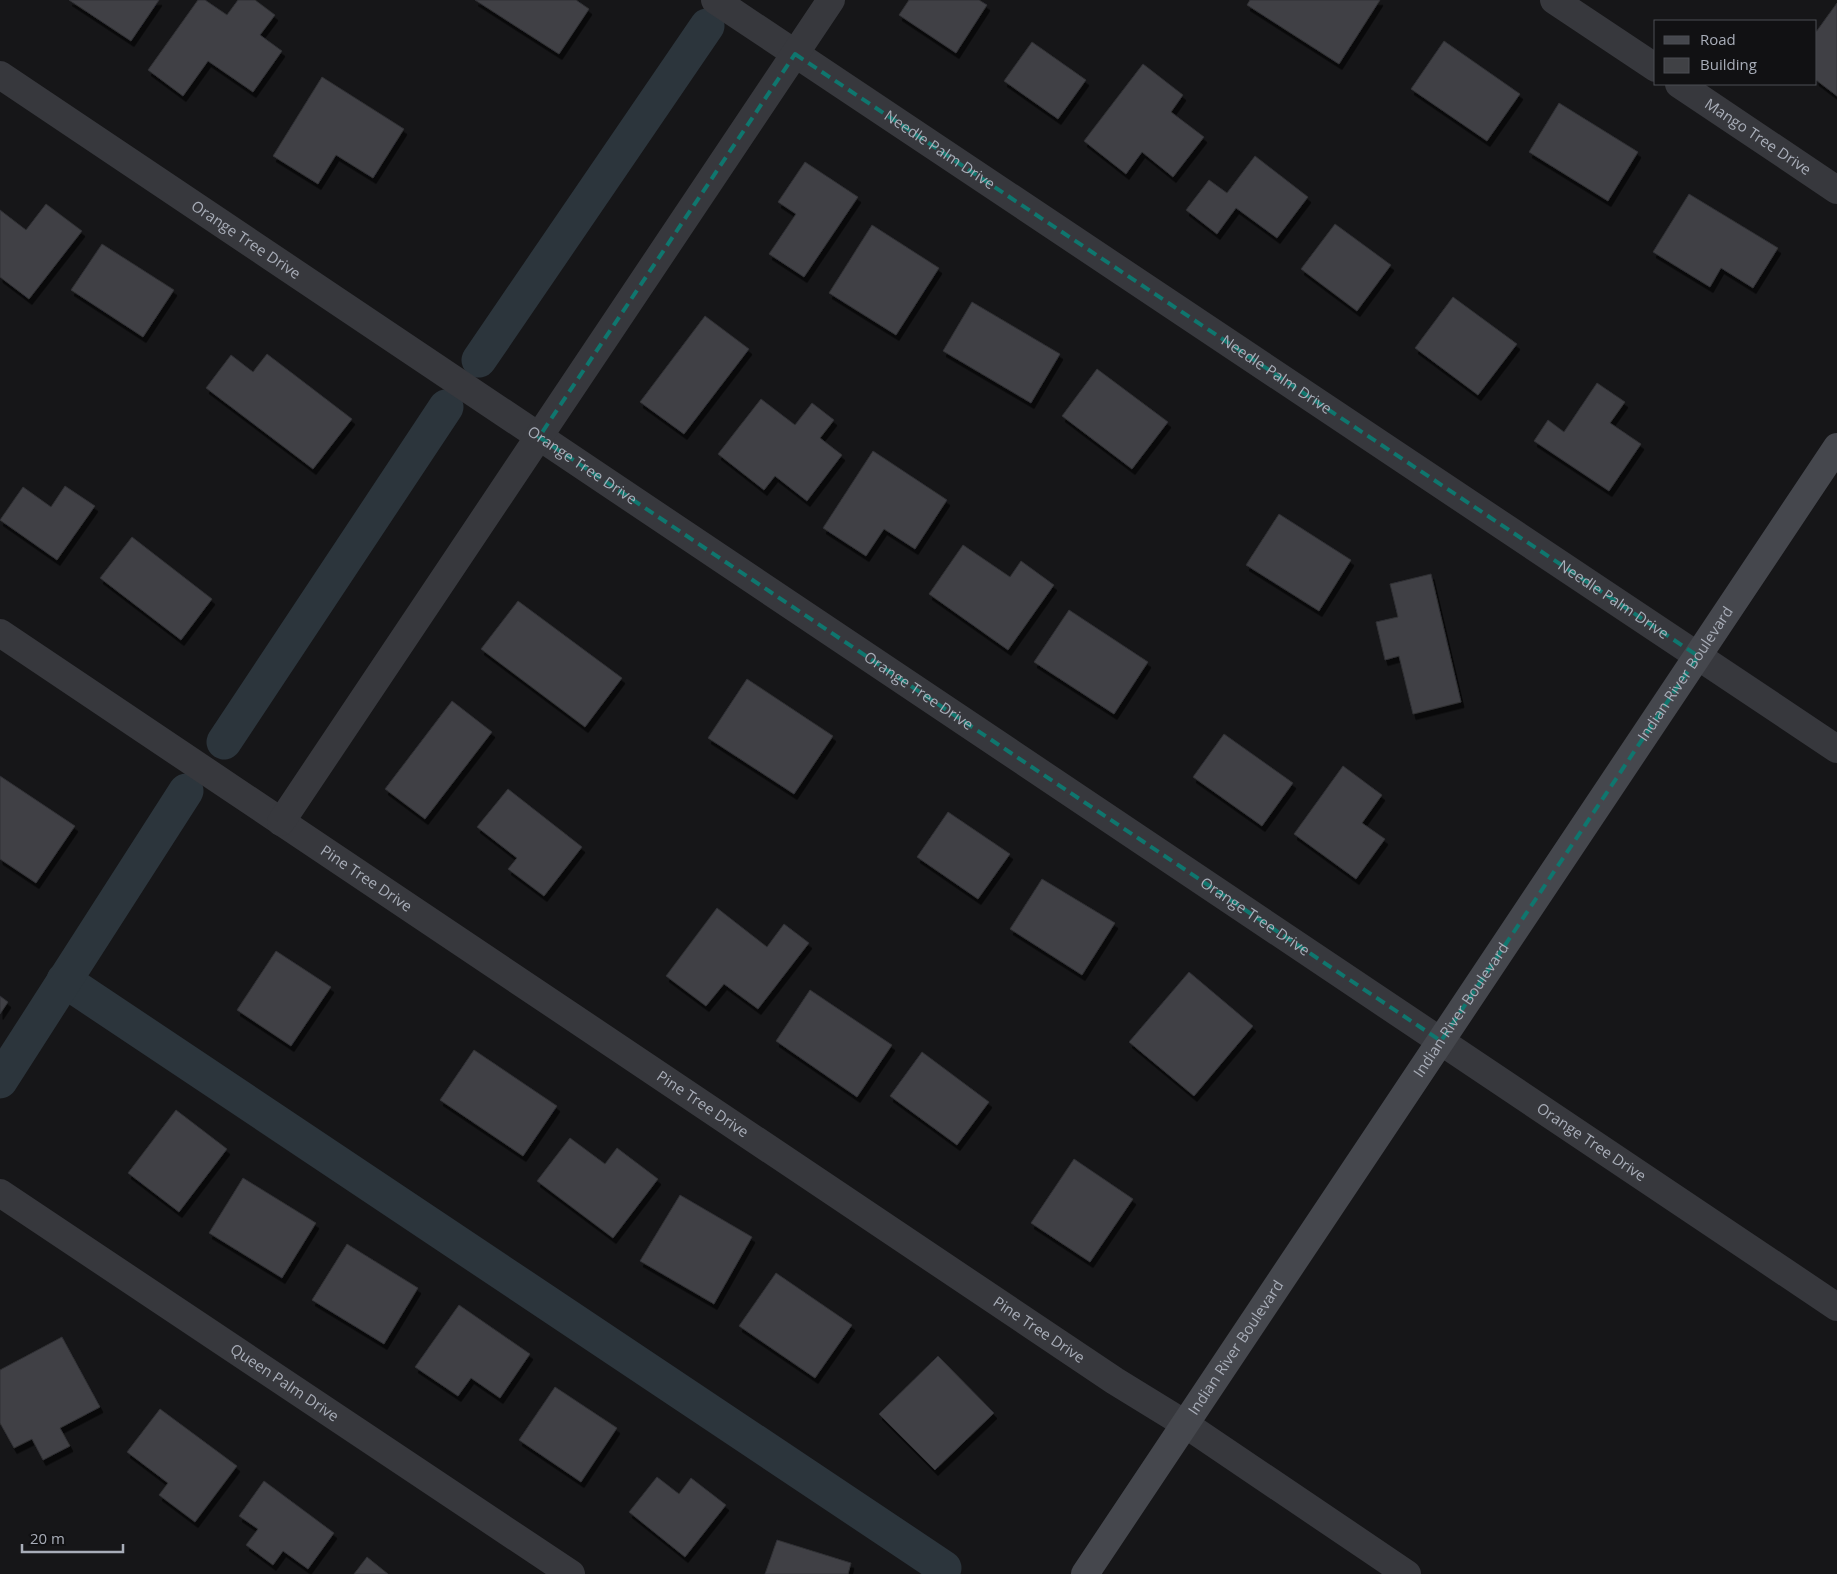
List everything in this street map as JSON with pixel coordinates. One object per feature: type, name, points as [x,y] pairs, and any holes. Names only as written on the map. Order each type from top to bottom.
[{"type":"main road","name":"Indian River Boulevard","points":[[1085,1574],[1837,447]]},
{"type":"street","name":"Needle Palm Drive","points":[[715,0],[1837,749]]},
{"type":"street","points":[[281,822],[831,0]]},
{"type":"street","points":[[1554,0],[1654,67]]},
{"type":"street","name":"Orange Tree Drive","points":[[0,74],[1837,1307]]},
{"type":"street","name":"Mango Tree Drive","points":[[1680,85],[1837,190]]},
{"type":"street","name":"Pine Tree Drive","points":[[0,633],[1106,1376],[1185,1424],[1408,1574]]},
{"type":"street","name":"Queen Palm Drive","points":[[0,1193],[571,1574]]},
{"type":"highlighted area","points":[[795,54],[1698,656],[1441,1041],[539,437]]},
{"type":"building","points":[[69,0],[159,0],[131,41]]},
{"type":"building","points":[[198,0],[205,0],[227,15],[238,0],[255,0],[275,15],[260,35],[282,51],[253,92],[208,61],[183,96],[148,70]]},
{"type":"building","points":[[475,0],[576,0],[589,9],[559,54]]},
{"type":"building","points":[[909,0],[979,0],[987,5],[956,53],[899,15]]},
{"type":"building","points":[[1250,0],[1380,0],[1339,64],[1247,5]]},
{"type":"building","points":[[1837,3],[1837,96],[1817,81],[1817,31]]},
{"type":"building","points":[[1444,41],[1520,94],[1487,141],[1411,89]]},
{"type":"building","points":[[1032,42],[1086,80],[1058,119],[1004,81]]},
{"type":"building","points":[[1143,64],[1183,95],[1171,112],[1204,137],[1173,177],[1142,152],[1126,174],[1084,141]]},
{"type":"building","points":[[322,77],[404,129],[373,178],[336,155],[318,184],[273,156]]},
{"type":"building","points":[[1559,103],[1638,152],[1608,201],[1529,152]]},
{"type":"building","points":[[1255,156],[1308,197],[1277,238],[1236,208],[1217,234],[1186,210],[1209,180],[1227,193]]},
{"type":"building","points":[[805,162],[858,197],[804,277],[769,254],[796,214],[778,202]]},
{"type":"building","points":[[1689,194],[1778,248],[1753,288],[1721,268],[1710,287],[1653,252]]},
{"type":"building","points":[[46,204],[82,231],[29,299],[0,277],[0,210],[26,230]]},
{"type":"building","points":[[1335,224],[1391,265],[1357,311],[1301,269]]},
{"type":"building","points":[[872,225],[939,268],[896,335],[829,293]]},
{"type":"building","points":[[102,244],[174,290],[143,337],[71,290]]},
{"type":"building","points":[[1453,297],[1517,344],[1478,395],[1415,348]]},
{"type":"building","points":[[972,302],[1060,354],[1031,403],[943,351]]},
{"type":"building","points":[[705,316],[749,349],[684,434],[640,402]]},
{"type":"building","points":[[267,354],[352,419],[313,469],[206,388],[231,355],[253,372]]},
{"type":"building","points":[[1097,369],[1168,422],[1132,469],[1062,416]]},
{"type":"building","points":[[1597,383],[1625,402],[1610,423],[1641,444],[1609,491],[1534,441],[1548,420],[1564,432]]},
{"type":"building","points":[[761,399],[795,425],[812,403],[834,420],[820,438],[842,455],[807,501],[775,476],[764,490],[718,454]]},
{"type":"building","points":[[873,451],[947,500],[915,549],[884,529],[866,556],[823,528]]},
{"type":"building","points":[[65,486],[95,506],[57,560],[0,520],[23,487],[51,507]]},
{"type":"building","points":[[1279,514],[1351,560],[1319,611],[1246,565]]},
{"type":"building","points":[[132,537],[212,599],[181,640],[100,578]]},
{"type":"building","points":[[963,545],[1010,577],[1021,561],[1054,585],[1008,650],[929,594]]},
{"type":"building","points":[[1431,574],[1461,702],[1413,714],[1399,656],[1385,660],[1376,622],[1398,617],[1390,584]]},
{"type":"building","points":[[518,601],[622,678],[585,727],[481,649]]},
{"type":"building","points":[[1069,610],[1148,662],[1114,714],[1034,662]]},
{"type":"building","points":[[747,679],[833,736],[794,794],[708,738]]},
{"type":"building","points":[[452,701],[492,732],[425,819],[385,789]]},
{"type":"building","points":[[1224,734],[1293,783],[1262,826],[1193,777]]},
{"type":"building","points":[[1343,766],[1382,795],[1362,823],[1385,839],[1356,879],[1294,834]]},
{"type":"building","points":[[0,776],[75,826],[36,883],[0,859]]},
{"type":"building","points":[[508,789],[582,847],[544,896],[508,869],[517,858],[477,827]]},
{"type":"building","points":[[948,812],[1010,854],[978,899],[917,857]]},
{"type":"building","points":[[1042,879],[1115,923],[1082,975],[1010,929]]},
{"type":"building","points":[[717,908],[767,947],[784,924],[809,943],[758,1009],[724,984],[706,1006],[666,976]]},
{"type":"building","points":[[276,951],[331,987],[291,1046],[237,1010]]},
{"type":"building","points":[[1189,972],[1253,1026],[1194,1096],[1129,1042]]},
{"type":"building","points":[[810,990],[892,1045],[857,1097],[776,1041]]},
{"type":"building","points":[[0,996],[8,1002],[0,1014]]},
{"type":"building","points":[[474,1050],[557,1106],[523,1156],[440,1100]]},
{"type":"building","points":[[922,1052],[989,1102],[957,1145],[890,1096]]},
{"type":"building","points":[[176,1110],[227,1149],[179,1212],[128,1173]]},
{"type":"building","points":[[570,1138],[605,1164],[617,1148],[658,1179],[613,1238],[537,1181]]},
{"type":"building","points":[[1074,1159],[1133,1199],[1090,1262],[1031,1223]]},
{"type":"building","points":[[243,1178],[316,1223],[282,1278],[209,1233]]},
{"type":"building","points":[[680,1195],[752,1237],[714,1304],[640,1261]]},
{"type":"building","points":[[347,1244],[418,1288],[384,1344],[312,1300]]},
{"type":"building","points":[[776,1273],[852,1325],[815,1378],[739,1326]]},
{"type":"building","points":[[459,1305],[530,1354],[500,1398],[471,1378],[458,1396],[415,1367]]},
{"type":"building","points":[[62,1337],[100,1407],[60,1428],[70,1446],[43,1460],[32,1439],[14,1448],[0,1423],[0,1370]]},
{"type":"building","points":[[938,1356],[994,1413],[935,1470],[879,1414]]},
{"type":"building","points":[[555,1387],[617,1428],[581,1482],[519,1440]]},
{"type":"building","points":[[160,1409],[237,1466],[195,1522],[159,1495],[168,1483],[127,1452]]},
{"type":"building","points":[[657,1477],[679,1494],[691,1478],[726,1505],[685,1557],[629,1512]]},
{"type":"building","points":[[264,1481],[334,1533],[308,1569],[283,1551],[273,1565],[246,1545],[258,1529],[239,1516]]},
{"type":"building","points":[[777,1540],[851,1563],[848,1574],[765,1574]]},
{"type":"building","points":[[367,1557],[388,1574],[354,1574]]},
{"type":"waterway","points":[[479,360],[707,26]]},
{"type":"waterway","points":[[224,742],[446,407]]},
{"type":"waterway","points":[[0,1081],[186,791]]},
{"type":"waterway","points":[[64,980],[944,1568]]}]
